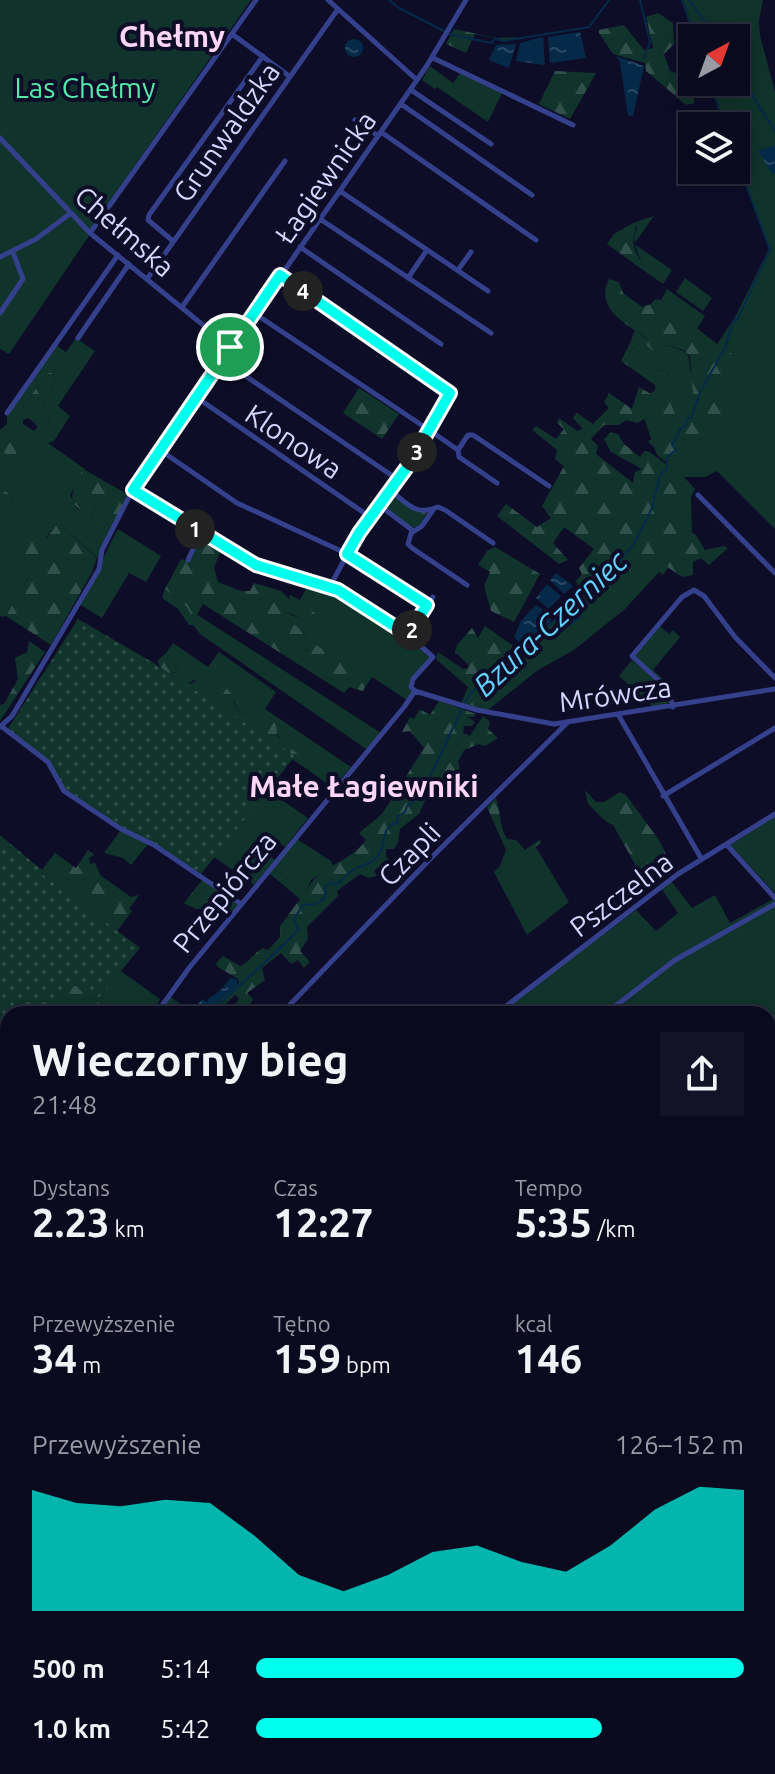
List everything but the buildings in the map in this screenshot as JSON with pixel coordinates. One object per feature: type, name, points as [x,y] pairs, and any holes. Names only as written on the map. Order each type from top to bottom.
[{"type":"street","points":[[90,233],[256,0]]},
{"type":"street","points":[[328,0],[417,80]]},
{"type":"street","name":"Łagiewnicka","points":[[1,726],[17,709],[99,569],[102,550],[160,450],[433,58],[466,0]]},
{"type":"street","name":"Grunwaldzka","points":[[147,279],[338,9]]},
{"type":"street","points":[[232,34],[289,76]]},
{"type":"street","points":[[173,241],[152,226],[149,215],[263,56]]},
{"type":"street","points":[[433,58],[573,125]]},
{"type":"street","points":[[411,90],[491,144]]},
{"type":"street","points":[[401,104],[532,195]]},
{"type":"street","points":[[355,120],[536,240]]},
{"type":"street","name":"Chełmska","points":[[0,138],[90,233],[230,347]]},
{"type":"street","points":[[182,307],[285,161]]},
{"type":"street","points":[[340,191],[488,291]]},
{"type":"street","points":[[0,257],[36,239],[71,213]]},
{"type":"street","points":[[320,219],[491,333]]},
{"type":"street","points":[[300,247],[441,344]]},
{"type":"street","points":[[408,278],[427,250]]},
{"type":"street","points":[[0,313],[23,279],[13,252]]},
{"type":"street","points":[[458,270],[471,252]]},
{"type":"street","points":[[7,413],[118,255]]},
{"type":"street","points":[[78,338],[129,264]]},
{"type":"street","points":[[280,275],[450,394],[410,463],[370,517],[330,586]]},
{"type":"street","points":[[254,313],[458,450]]},
{"type":"street","points":[[222,360],[397,479]]},
{"type":"street","name":"Klonowa","points":[[196,397],[370,517]]},
{"type":"street","points":[[497,483],[459,457],[458,450],[468,435],[473,435],[549,486]]},
{"type":"street","points":[[160,450],[245,507],[347,554],[427,605]]},
{"type":"street","points":[[390,490],[418,510],[426,512],[438,507],[445,510],[493,543]]},
{"type":"street","points":[[134,492],[256,565],[330,586],[408,635],[433,597]]},
{"type":"street","points":[[698,495],[775,573]]},
{"type":"street","points":[[379,505],[413,532]]},
{"type":"street","points":[[433,509],[422,526],[413,532],[409,546],[467,585]]},
{"type":"street","points":[[188,560],[201,532]]},
{"type":"street","points":[[673,707],[668,689],[632,657],[682,597],[694,590],[704,596],[735,637],[775,678]]},
{"type":"street","name":"Przepiórcza","points":[[161,1006],[415,691],[411,682],[433,659],[433,655],[408,635]]},
{"type":"street","name":"Mrówcza","points":[[415,691],[464,707],[554,724],[775,689]]},
{"type":"street","points":[[619,716],[701,858]]},
{"type":"street","name":"Czapli","points":[[289,1006],[567,723]]},
{"type":"street","points":[[554,724],[557,732]]},
{"type":"street","points":[[1,726],[48,762],[64,791],[121,829],[154,845],[241,904]]},
{"type":"street","points":[[663,796],[775,728]]},
{"type":"street","name":"Pszczelna","points":[[506,1006],[637,903],[701,858],[775,814]]},
{"type":"street","points":[[727,845],[775,898]]},
{"type":"street","points":[[615,1006],[675,960],[775,904]]},
{"type":"green space","name":"Las Chełmy","points":[[0,0],[251,0],[91,228],[89,236],[9,354],[0,349]]},
{"type":"green space","points":[[683,0],[763,0],[760,35],[775,92],[775,529],[717,471],[705,477],[684,477],[695,489],[691,497],[692,532],[663,575],[659,572],[625,609],[574,650],[538,670],[488,710],[466,706],[473,690],[525,651],[592,586],[616,568],[666,466],[666,462],[657,455],[638,401],[674,378],[650,366],[645,356],[629,345],[635,330],[660,349],[665,345],[686,352],[693,377],[735,321],[769,249],[746,184],[750,184],[750,112],[721,112],[716,96],[750,96],[750,24],[691,24]]},
{"type":"green space","points":[[658,13],[673,23],[674,44],[664,54],[670,71],[678,74],[678,96],[694,96],[694,103],[686,105],[646,71],[645,63],[613,54],[599,33],[599,30],[624,25],[644,50],[653,48],[646,17]]},
{"type":"green space","points":[[454,29],[517,39],[504,40],[475,34],[466,53],[446,44]]},
{"type":"green space","points":[[430,66],[453,83],[461,72],[502,93],[488,122],[422,80]]},
{"type":"green space","points":[[555,71],[596,73],[570,119],[539,104]]},
{"type":"green space","points":[[654,216],[635,243],[637,227],[633,223]]},
{"type":"green space","points":[[636,223],[634,247],[643,270],[607,244],[614,234]]},
{"type":"green space","points":[[635,245],[672,270],[663,284],[643,270]]},
{"type":"green space","points":[[685,278],[712,298],[703,311],[676,292]]},
{"type":"green space","points":[[609,279],[619,282],[623,293],[642,307],[655,299],[661,300],[717,344],[734,319],[736,322],[728,352],[741,362],[726,382],[728,403],[719,393],[717,397],[729,421],[718,433],[702,401],[689,412],[695,416],[696,422],[700,422],[711,447],[700,457],[682,445],[667,462],[666,457],[648,442],[664,427],[652,414],[638,423],[626,420],[619,425],[604,425],[591,439],[598,446],[596,454],[633,483],[635,472],[642,469],[611,452],[604,439],[611,432],[618,434],[624,444],[640,457],[648,451],[674,470],[688,490],[678,507],[680,525],[696,535],[705,550],[728,548],[709,565],[701,558],[693,562],[693,575],[682,577],[663,564],[652,572],[608,566],[579,588],[576,581],[582,574],[579,568],[594,549],[564,527],[553,543],[568,560],[559,564],[497,516],[506,504],[537,527],[551,518],[542,506],[564,466],[555,459],[557,450],[532,430],[536,426],[556,439],[564,429],[557,423],[559,418],[577,431],[583,429],[573,418],[577,413],[593,424],[609,408],[604,402],[609,393],[632,409],[639,387],[656,397],[655,385],[621,361],[629,345],[645,356],[650,366],[678,383],[668,397],[675,414],[681,414],[693,393],[690,356],[684,350],[666,345],[654,352],[647,345],[648,339],[615,315],[606,299]]},
{"type":"green space","points":[[667,289],[705,316],[697,329],[661,300]]},
{"type":"green space","points":[[76,338],[95,351],[58,406],[70,416],[54,441],[48,443],[85,469],[70,495],[76,508],[80,510],[79,503],[82,501],[95,503],[91,520],[104,521],[112,529],[100,560],[60,524],[45,539],[27,523],[35,566],[6,616],[2,617],[0,523],[11,506],[12,496],[0,487],[0,450],[13,445],[7,436],[7,417],[56,345],[66,352]],"holes":[[[48,373],[53,374],[55,380],[43,405],[50,422],[45,430],[38,426],[34,431],[17,420],[19,411]]]},
{"type":"green space","points":[[48,373],[52,373],[55,380],[43,405],[50,422],[45,430],[29,418],[23,420],[23,425],[16,420],[19,411]]},
{"type":"green space","points":[[359,388],[399,414],[382,439],[343,413]]},
{"type":"green space","points":[[7,424],[8,435],[17,448],[12,458],[0,450],[0,430]]},
{"type":"green space","points":[[83,469],[127,494],[112,529],[104,521],[95,524],[91,520],[95,503],[88,507],[82,501],[79,504],[81,510],[73,501],[73,491]]},
{"type":"green space","points":[[0,487],[12,496],[11,506],[0,523]]},
{"type":"green space","points":[[390,494],[416,511],[427,513],[418,528],[382,507]]},
{"type":"green space","points":[[27,523],[46,539],[60,524],[97,558],[51,645],[6,616],[35,566],[12,546]]},
{"type":"green space","points":[[118,529],[161,556],[146,582],[129,573],[102,618],[79,604]]},
{"type":"green space","points":[[201,535],[222,547],[214,568],[218,582],[241,591],[250,591],[254,583],[281,591],[293,603],[306,606],[315,613],[315,617],[307,619],[286,612],[282,616],[296,625],[307,638],[303,641],[307,651],[316,645],[352,668],[366,684],[363,691],[349,687],[344,693],[203,604],[194,620],[187,607],[165,589],[181,559],[189,562]]},
{"type":"green space","points":[[495,547],[540,574],[514,622],[491,611],[484,586],[490,572],[478,565],[487,551]]},
{"type":"green space","points":[[308,585],[342,596],[374,613],[431,659],[410,680],[412,692],[407,700],[372,677],[363,691],[366,684],[314,648],[307,651],[303,641],[307,638],[299,628],[282,617],[282,613],[300,619],[289,597],[300,600]]},
{"type":"green space","points":[[165,589],[188,607],[194,619],[196,614],[381,733],[366,749],[200,634],[178,609],[162,598]]},
{"type":"green space","points":[[78,619],[152,662],[295,756],[201,874],[65,790],[49,760],[7,730]]},
{"type":"green space","points":[[485,626],[519,650],[524,650],[523,655],[482,684],[492,702],[488,709],[461,703],[468,687],[436,659],[438,652],[463,669],[468,668],[468,664],[455,652],[457,645],[472,628],[478,638]]},
{"type":"green space","points":[[660,626],[669,634],[673,630],[680,637],[653,670],[668,684],[666,686],[634,655]]},
{"type":"green space","points":[[29,641],[45,652],[0,721],[0,705],[4,704],[18,679],[15,658],[27,652]]},
{"type":"green space","points":[[173,643],[208,667],[219,652],[276,692],[265,709],[351,767],[333,788],[308,770],[310,765],[284,744],[263,721],[238,711],[234,701],[219,688],[211,689],[194,680],[186,685],[169,673],[178,672],[173,658],[166,653]]},
{"type":"green space","points":[[166,653],[173,658],[178,672],[169,673],[161,668],[157,661]]},
{"type":"green space","points":[[632,660],[667,690],[668,704],[653,707],[619,676]]},
{"type":"green space","points":[[202,679],[211,689],[227,689],[238,711],[263,721],[271,717],[276,721],[277,736],[310,765],[308,770],[292,759],[294,756],[186,685]]},
{"type":"green space","points":[[439,701],[476,714],[466,716],[475,722],[472,726],[464,726],[463,733],[470,736],[483,716],[490,722],[488,729],[498,738],[485,746],[479,744],[464,750],[458,762],[460,770],[443,784],[432,784],[419,814],[400,829],[394,849],[386,849],[386,857],[395,864],[388,871],[381,865],[374,871],[377,876],[369,878],[360,874],[337,891],[338,896],[307,927],[308,939],[300,951],[310,962],[304,968],[298,960],[291,964],[281,953],[262,968],[265,980],[247,993],[253,999],[249,1006],[235,1006],[239,998],[235,995],[224,1006],[213,1006],[239,983],[216,963],[223,956],[240,966],[263,948],[268,950],[280,937],[280,926],[300,899],[269,873],[273,868],[306,891],[319,875],[359,848],[366,840],[359,833],[382,814],[424,748],[410,731],[402,732],[410,717],[414,719],[420,709],[430,715]]},
{"type":"green space","points":[[267,790],[308,818],[285,847],[268,835],[259,847],[275,860],[254,885],[214,857]]},
{"type":"green space","points":[[585,790],[596,802],[604,802],[620,792],[626,795],[659,840],[673,869],[667,873],[662,869],[657,881],[648,887],[613,825],[588,804]]},
{"type":"green space","points":[[496,798],[507,839],[516,840],[525,850],[539,840],[542,842],[496,876],[494,872],[506,850],[487,807]]},
{"type":"green space","points":[[775,817],[775,893],[730,845]]},
{"type":"green space","points":[[120,831],[149,843],[131,865],[123,858],[104,853]]},
{"type":"green space","points":[[0,835],[42,870],[41,873],[140,948],[96,1001],[73,985],[53,1006],[0,1006]]},
{"type":"green space","points":[[297,839],[331,861],[333,866],[311,880],[306,891],[273,868]]},
{"type":"green space","points":[[535,846],[569,902],[527,935],[496,876]]},
{"type":"green space","points":[[88,850],[94,855],[89,858],[90,864],[95,863],[100,875],[131,897],[139,895],[117,931],[40,872],[55,853],[76,868]]},
{"type":"green space","points":[[202,880],[238,905],[228,919],[211,909],[196,909],[184,903]]},
{"type":"green space","points":[[671,881],[692,908],[715,895],[730,923],[775,898],[775,1006],[509,1006],[636,910],[656,931],[678,913],[661,888]]},
{"type":"green space","points":[[121,971],[160,999],[157,1006],[106,1006],[103,992]]},
{"type":"green space","points":[[73,984],[96,1001],[103,992],[106,1006],[53,1006]]},
{"type":"green space","points":[[171,997],[183,1006],[166,1006]]},
{"type":"water","points":[[580,32],[586,58],[550,63],[548,37]]},
{"type":"water","points":[[543,37],[545,65],[516,61],[520,43]]},
{"type":"water","points":[[354,39],[363,48],[354,57],[345,48]]},
{"type":"water","points":[[516,44],[509,68],[489,60],[496,45]]},
{"type":"water","points":[[616,56],[644,66],[633,116],[628,115],[620,62]]},
{"type":"water","points":[[775,145],[775,173],[772,174],[758,151]]},
{"type":"water","points":[[556,573],[573,586],[564,594],[550,580]]},
{"type":"water","points":[[547,584],[561,596],[549,609],[536,598]]},
{"type":"water","points":[[536,605],[549,614],[551,621],[523,647],[514,637],[521,621]]},
{"type":"water","points":[[574,607],[583,616],[563,631],[558,622]]},
{"type":"water","points":[[230,978],[236,979],[238,985],[214,1006],[198,1004],[202,999],[209,1003],[207,1000],[222,989]]},
{"type":"waterway","points":[[389,0],[444,31]]},
{"type":"waterway","points":[[449,34],[491,43],[495,39],[504,41],[589,27],[609,0]]},
{"type":"waterway","points":[[640,0],[650,42],[644,58]]},
{"type":"waterway","name":"Bzura-Czerniec","points":[[682,0],[690,24]]},
{"type":"waterway","points":[[689,0],[706,24]]},
{"type":"waterway","points":[[750,91],[775,131]]},
{"type":"waterway","name":"Bzura-Czerniec","points":[[715,96],[720,112]]},
{"type":"waterway","name":"Bzura-Czerniec","points":[[218,1006],[299,929],[294,919],[303,905],[316,904],[325,898],[325,887],[331,883],[338,884],[353,870],[378,857],[389,828],[398,822],[398,816],[405,812],[407,806],[421,796],[465,702],[481,681],[510,662],[619,563],[635,542],[652,508],[660,475],[667,468],[667,457],[676,450],[672,445],[687,419],[691,418],[701,390],[725,348],[733,321],[737,320],[770,250],[746,184]]},
{"type":"district","name":"Chełmy","points":[[172,36]]},
{"type":"district","name":"Małe Łagiewniki","points":[[364,786]]},
{"type":"route","points":[[280,275],[449,391],[419,449],[347,554],[427,605],[408,635],[330,586],[256,565],[134,493],[135,485],[230,347],[280,275]]}]
